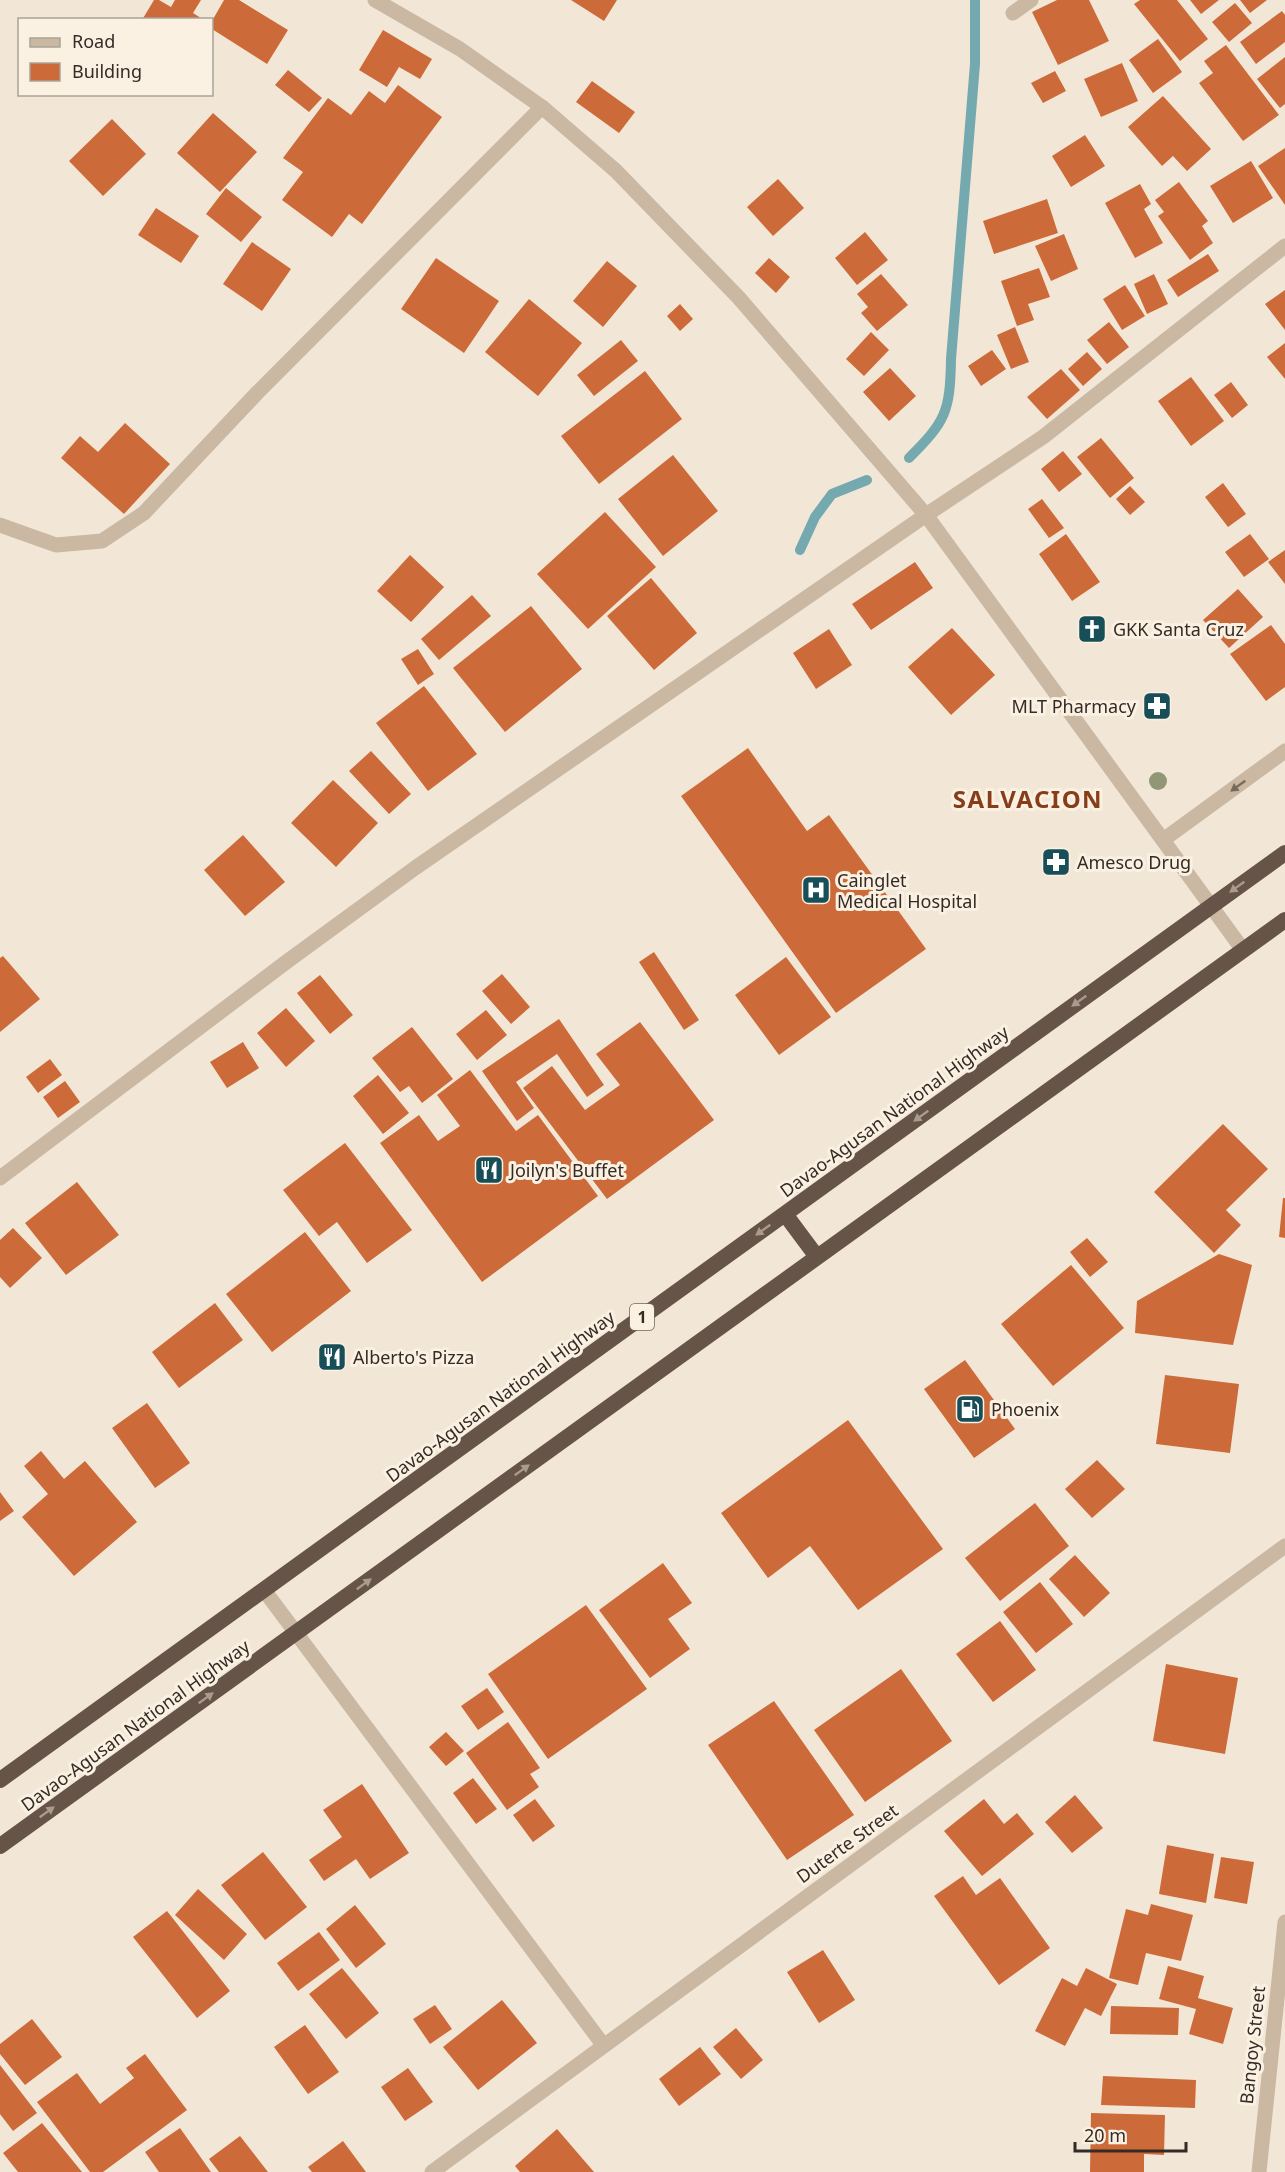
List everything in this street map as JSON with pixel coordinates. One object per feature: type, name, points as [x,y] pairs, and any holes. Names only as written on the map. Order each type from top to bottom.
[{"type":"highway","name":"Davao-Agusan National Highway","points":[[0,1780],[1285,853]]},
{"type":"highway","name":"Davao-Agusan National Highway","points":[[0,1846],[1285,920]]},
{"type":"highway","points":[[785,1214],[817,1257]]},
{"type":"street","points":[[375,0],[460,49],[542,107],[616,171],[739,298],[926,515],[1243,950]]},
{"type":"street","points":[[1013,13],[1031,0]]},
{"type":"street","points":[[0,525],[56,545],[68,544],[102,541],[144,513],[256,393],[542,107]]},
{"type":"street","points":[[0,1178],[280,967],[416,868],[926,515],[1043,438],[1285,246]]},
{"type":"street","points":[[1163,840],[1285,751]]},
{"type":"street","name":"Duterte Street","points":[[432,2172],[1285,1546]]},
{"type":"street","points":[[264,1590],[604,2046]]},
{"type":"street","name":"Bangoy Street","points":[[1259,2172],[1285,1922]]},
{"type":"building","points":[[154,0],[159,0],[171,7],[175,0],[201,0],[193,13],[201,18],[143,18]]},
{"type":"building","points":[[224,0],[239,0],[288,30],[267,64],[213,30],[213,19]]},
{"type":"building","points":[[571,0],[617,0],[604,21]]},
{"type":"building","points":[[1057,0],[1089,0],[1109,41],[1058,65],[1032,12]]},
{"type":"building","points":[[1140,0],[1177,0],[1208,39],[1180,61],[1134,4]]},
{"type":"building","points":[[1190,0],[1219,0],[1201,14]]},
{"type":"building","points":[[1240,0],[1267,0],[1250,13]]},
{"type":"building","points":[[1235,3],[1252,23],[1229,42],[1212,22]]},
{"type":"building","points":[[1282,11],[1285,15],[1285,42],[1256,64],[1240,42]]},
{"type":"building","points":[[383,30],[432,59],[420,79],[399,67],[387,87],[359,70]]},
{"type":"building","points":[[1158,39],[1182,72],[1153,93],[1129,60]]},
{"type":"building","points":[[1226,45],[1279,115],[1243,141],[1199,83],[1213,73],[1204,61]]},
{"type":"building","points":[[1285,57],[1285,104],[1280,108],[1257,79]]},
{"type":"building","points":[[1122,63],[1138,101],[1101,117],[1084,79]]},
{"type":"building","points":[[288,70],[322,98],[309,112],[275,85]]},
{"type":"building","points":[[1055,71],[1066,91],[1043,103],[1031,83]]},
{"type":"building","points":[[592,81],[635,112],[619,133],[576,102]]},
{"type":"building","points":[[398,85],[442,117],[362,224],[349,214],[332,237],[282,200],[303,172],[283,158],[328,98],[351,115],[369,91],[385,103]]},
{"type":"building","points":[[1163,96],[1211,149],[1187,171],[1173,156],[1162,166],[1128,127]]},
{"type":"building","points":[[213,113],[257,152],[220,192],[177,153]]},
{"type":"building","points":[[112,119],[146,154],[103,196],[69,161]]},
{"type":"building","points":[[1085,135],[1105,166],[1071,187],[1052,156]]},
{"type":"building","points":[[1285,148],[1285,205],[1258,166]]},
{"type":"building","points":[[1251,161],[1273,198],[1233,223],[1210,186]]},
{"type":"building","points":[[778,179],[804,208],[773,236],[747,207]]},
{"type":"building","points":[[1179,182],[1208,221],[1202,226],[1213,243],[1190,260],[1158,216],[1164,212],[1155,200]]},
{"type":"building","points":[[1140,184],[1151,204],[1144,209],[1163,243],[1135,258],[1105,203]]},
{"type":"building","points":[[226,188],[262,217],[241,242],[206,214]]},
{"type":"building","points":[[1047,199],[1058,233],[994,254],[983,221]]},
{"type":"building","points":[[156,208],[199,236],[181,263],[138,235]]},
{"type":"building","points":[[865,232],[888,260],[857,285],[835,258]]},
{"type":"building","points":[[1064,234],[1078,269],[1051,281],[1035,246]]},
{"type":"building","points":[[252,242],[291,269],[262,311],[223,284]]},
{"type":"building","points":[[1208,254],[1219,271],[1178,297],[1167,280]]},
{"type":"building","points":[[436,258],[499,301],[464,353],[401,309]]},
{"type":"building","points":[[769,258],[790,277],[776,293],[755,273]]},
{"type":"building","points":[[607,261],[637,286],[603,327],[573,301]]},
{"type":"building","points":[[1039,268],[1050,297],[1028,304],[1034,320],[1017,326],[1001,281]]},
{"type":"building","points":[[881,274],[908,305],[877,331],[861,313],[868,307],[857,294]]},
{"type":"building","points":[[1154,274],[1168,304],[1147,314],[1134,284]]},
{"type":"building","points":[[1125,285],[1145,316],[1122,330],[1103,299]]},
{"type":"building","points":[[1285,290],[1285,330],[1265,304]]},
{"type":"building","points":[[529,299],[582,343],[538,396],[485,352]]},
{"type":"building","points":[[680,304],[693,319],[680,331],[667,316]]},
{"type":"building","points":[[1109,322],[1129,347],[1107,364],[1087,340]]},
{"type":"building","points":[[1015,327],[1029,362],[1011,369],[997,335]]},
{"type":"building","points":[[871,332],[889,350],[864,376],[846,359]]},
{"type":"building","points":[[621,340],[638,361],[594,396],[577,375]]},
{"type":"building","points":[[1285,343],[1285,379],[1267,357]]},
{"type":"building","points":[[992,350],[1006,369],[981,386],[968,366]]},
{"type":"building","points":[[1087,352],[1102,369],[1083,386],[1068,369]]},
{"type":"building","points":[[890,368],[916,396],[889,421],[863,392]]},
{"type":"building","points":[[1061,369],[1080,390],[1047,419],[1027,397]]},
{"type":"building","points":[[645,371],[682,419],[599,484],[561,436]]},
{"type":"building","points":[[1191,377],[1224,421],[1191,446],[1158,401]]},
{"type":"building","points":[[1231,382],[1248,405],[1232,418],[1214,395]]},
{"type":"building","points":[[125,423],[170,464],[124,514],[61,458],[80,436],[98,452]]},
{"type":"building","points":[[1101,438],[1134,478],[1110,498],[1077,457]]},
{"type":"building","points":[[1063,451],[1082,474],[1059,492],[1041,469]]},
{"type":"building","points":[[673,455],[718,511],[663,556],[618,499]]},
{"type":"building","points":[[1223,483],[1246,514],[1228,527],[1205,497]]},
{"type":"building","points":[[1130,486],[1145,502],[1130,515],[1116,499]]},
{"type":"building","points":[[1042,499],[1064,528],[1049,538],[1028,509]]},
{"type":"building","points":[[605,512],[656,567],[588,629],[537,574]]},
{"type":"building","points":[[1066,534],[1100,582],[1072,601],[1039,554]]},
{"type":"building","points":[[1250,534],[1269,559],[1244,577],[1225,552]]},
{"type":"building","points":[[1285,550],[1285,584],[1268,562]]},
{"type":"building","points":[[410,555],[444,587],[411,622],[377,591]]},
{"type":"building","points":[[915,562],[933,588],[871,630],[852,604]]},
{"type":"building","points":[[651,578],[697,633],[654,670],[607,616]]},
{"type":"building","points":[[1238,589],[1263,617],[1229,648],[1203,620]]},
{"type":"building","points":[[472,595],[491,616],[439,660],[421,639]]},
{"type":"building","points":[[531,606],[582,669],[505,732],[453,668]]},
{"type":"building","points":[[1271,625],[1285,644],[1285,687],[1266,701],[1230,654]]},
{"type":"building","points":[[952,628],[995,675],[951,715],[908,667]]},
{"type":"building","points":[[829,629],[852,665],[816,689],[793,653]]},
{"type":"building","points":[[418,649],[434,674],[418,685],[401,659]]},
{"type":"building","points":[[424,686],[477,754],[428,791],[376,723]]},
{"type":"building","name":"Cainglet Medical Hospital","points":[[748,748],[807,831],[829,815],[926,949],[836,1013],[681,796]]},
{"type":"building","points":[[371,751],[411,794],[389,814],[349,771]]},
{"type":"building","points":[[333,780],[378,823],[336,867],[291,823]]},
{"type":"building","points":[[243,835],[285,882],[245,916],[204,870]]},
{"type":"building","points":[[654,952],[699,1020],[684,1030],[639,962]]},
{"type":"building","points":[[3,956],[40,999],[0,1032],[0,958]]},
{"type":"building","points":[[786,957],[831,1017],[779,1055],[735,995]]},
{"type":"building","points":[[502,974],[530,1007],[511,1024],[482,991]]},
{"type":"building","points":[[320,975],[353,1015],[330,1034],[297,993]]},
{"type":"building","points":[[286,1008],[315,1041],[286,1067],[257,1033]]},
{"type":"building","points":[[486,1010],[507,1035],[477,1060],[456,1034]]},
{"type":"building","points":[[559,1019],[604,1085],[587,1097],[557,1054],[516,1082],[534,1108],[517,1121],[482,1071]]},
{"type":"building","points":[[640,1022],[714,1120],[607,1199],[523,1088],[552,1066],[585,1110],[620,1085],[596,1054]]},
{"type":"building","points":[[412,1027],[453,1079],[422,1103],[409,1086],[400,1092],[372,1058]]},
{"type":"building","points":[[243,1042],[259,1068],[227,1088],[210,1062]]},
{"type":"building","points":[[50,1059],[62,1075],[38,1093],[26,1077]]},
{"type":"building","name":"Joilyn's Buffet","points":[[470,1070],[516,1131],[538,1115],[598,1196],[482,1282],[380,1143],[419,1115],[438,1141],[460,1126],[437,1095]]},
{"type":"building","points":[[378,1075],[409,1113],[383,1134],[353,1096]]},
{"type":"building","points":[[65,1081],[80,1102],[58,1118],[43,1097]]},
{"type":"building","points":[[1223,1124],[1268,1169],[1226,1210],[1241,1225],[1214,1253],[1154,1192]]},
{"type":"building","points":[[345,1143],[412,1230],[367,1263],[337,1222],[319,1236],[283,1190]]},
{"type":"building","points":[[77,1182],[119,1235],[66,1275],[25,1223]]},
{"type":"building","points":[[1283,1198],[1285,1198],[1285,1238],[1279,1237]]},
{"type":"building","points":[[13,1228],[42,1258],[10,1288],[0,1277],[0,1240]]},
{"type":"building","points":[[305,1232],[351,1291],[272,1352],[226,1294]]},
{"type":"building","points":[[1087,1238],[1108,1262],[1090,1277],[1070,1252]]},
{"type":"building","points":[[1219,1254],[1252,1265],[1233,1345],[1135,1333],[1137,1301]]},
{"type":"building","points":[[1071,1265],[1124,1328],[1053,1386],[1001,1324]]},
{"type":"building","points":[[215,1303],[243,1340],[179,1388],[152,1352]]},
{"type":"building","name":"Phoenix","points":[[965,1360],[1015,1429],[974,1458],[924,1389]]},
{"type":"building","points":[[1165,1375],[1239,1384],[1230,1453],[1156,1444]]},
{"type":"building","points":[[147,1403],[190,1463],[155,1488],[112,1428]]},
{"type":"building","points":[[848,1420],[943,1549],[858,1610],[810,1546],[768,1578],[721,1513]]},
{"type":"building","points":[[41,1451],[64,1479],[85,1461],[137,1522],[74,1576],[22,1517],[48,1494],[24,1466]]},
{"type":"building","points":[[1097,1460],[1125,1489],[1092,1518],[1065,1489]]},
{"type":"building","points":[[0,1492],[14,1511],[0,1521]]},
{"type":"building","points":[[1035,1503],[1069,1546],[1000,1601],[965,1558]]},
{"type":"building","points":[[1075,1555],[1110,1593],[1084,1617],[1049,1579]]},
{"type":"building","points":[[663,1563],[692,1603],[668,1619],[690,1649],[650,1678],[599,1610]]},
{"type":"building","points":[[1040,1582],[1073,1624],[1036,1653],[1003,1612]]},
{"type":"building","points":[[586,1605],[647,1689],[548,1759],[488,1674]]},
{"type":"building","points":[[1000,1621],[1036,1670],[993,1702],[956,1654]]},
{"type":"building","points":[[1166,1664],[1238,1678],[1225,1754],[1153,1741]]},
{"type":"building","points":[[901,1669],[952,1741],[865,1802],[814,1730]]},
{"type":"building","points":[[487,1688],[504,1712],[478,1730],[461,1706]]},
{"type":"building","points":[[774,1701],[854,1815],[787,1860],[708,1745]]},
{"type":"building","points":[[508,1722],[540,1768],[530,1774],[539,1787],[507,1810],[466,1753]]},
{"type":"building","points":[[446,1732],[464,1751],[446,1766],[429,1747]]},
{"type":"building","points":[[473,1778],[497,1809],[476,1824],[453,1793]]},
{"type":"building","points":[[362,1784],[409,1853],[370,1879],[356,1859],[324,1881],[309,1860],[342,1837],[323,1810]]},
{"type":"building","points":[[1075,1795],[1103,1828],[1072,1853],[1045,1822]]},
{"type":"building","points":[[535,1799],[555,1826],[533,1842],[513,1815]]},
{"type":"building","points":[[984,1799],[1004,1824],[1017,1813],[1034,1834],[982,1876],[944,1831]]},
{"type":"building","points":[[1167,1845],[1214,1854],[1206,1903],[1159,1894]]},
{"type":"building","points":[[263,1852],[307,1907],[265,1940],[221,1885]]},
{"type":"building","points":[[1221,1857],[1254,1862],[1247,1904],[1214,1898]]},
{"type":"building","points":[[963,1876],[976,1895],[1000,1878],[1050,1948],[999,1985],[934,1896]]},
{"type":"building","points":[[198,1889],[247,1934],[224,1960],[175,1915]]},
{"type":"building","points":[[1151,1904],[1193,1915],[1181,1961],[1146,1953],[1138,1985],[1109,1978],[1126,1909],[1148,1915]]},
{"type":"building","points":[[355,1905],[386,1944],[356,1968],[326,1929]]},
{"type":"building","points":[[167,1911],[230,1991],[197,2018],[133,1937]]},
{"type":"building","points":[[319,1932],[340,1960],[298,1991],[277,1963]]},
{"type":"building","points":[[823,1950],[855,2000],[819,2023],[787,1972]]},
{"type":"building","points":[[1168,1966],[1204,1976],[1198,1998],[1233,2008],[1223,2044],[1189,2034],[1196,2009],[1159,1999]]},
{"type":"building","points":[[342,1968],[379,2013],[346,2039],[309,1994]]},
{"type":"building","points":[[1086,1968],[1117,1984],[1101,2016],[1085,2008],[1065,2046],[1035,2031],[1062,1978],[1077,1986]]},
{"type":"building","points":[[502,2000],[537,2043],[478,2090],[443,2047]]},
{"type":"building","points":[[435,2005],[452,2029],[430,2044],[413,2019]]},
{"type":"building","points":[[1111,2006],[1179,2008],[1178,2035],[1110,2034]]},
{"type":"building","points":[[32,2019],[62,2057],[25,2085],[0,2054],[0,2044]]},
{"type":"building","points":[[305,2025],[339,2072],[308,2094],[274,2047]]},
{"type":"building","points":[[736,2028],[763,2060],[741,2079],[713,2047]]},
{"type":"building","points":[[700,2047],[721,2074],[679,2106],[659,2079]]},
{"type":"building","points":[[145,2054],[187,2110],[103,2172],[90,2172],[37,2102],[77,2073],[100,2104],[134,2078],[126,2068]]},
{"type":"building","points":[[0,2065],[37,2113],[13,2131],[0,2114]]},
{"type":"building","points":[[408,2068],[433,2102],[405,2121],[381,2087]]},
{"type":"building","points":[[1103,2076],[1196,2080],[1195,2108],[1101,2105]]},
{"type":"building","points":[[1091,2113],[1165,2115],[1164,2155],[1144,2154],[1144,2172],[1090,2172]]},
{"type":"building","points":[[42,2123],[82,2172],[18,2172],[3,2153]]},
{"type":"building","points":[[180,2128],[211,2172],[159,2172],[145,2152]]},
{"type":"building","points":[[557,2129],[594,2172],[520,2172],[515,2166]]},
{"type":"building","points":[[240,2136],[268,2172],[219,2172],[209,2159]]},
{"type":"building","points":[[343,2141],[366,2172],[312,2172],[308,2167]]},
{"type":"waterway","points":[[909,458],[938,424],[944,414],[949,392],[975,64],[975,0]]},
{"type":"waterway","points":[[800,550],[815,517],[832,494],[867,480]]},
{"type":"place","name":"GKK Santa Cruz","points":[[1092,629]]},
{"type":"place","name":"MLT Pharmacy","points":[[1157,706]]},
{"type":"place","name":"Amesco Drug","points":[[1056,862]]},
{"type":"place","name":"Cainglet Medical Hospital","points":[[816,890]]},
{"type":"place","name":"Joilyn's Buffet","points":[[489,1170]]},
{"type":"place","name":"Alberto's Pizza","points":[[332,1357]]},
{"type":"place","name":"Phoenix","points":[[970,1409]]},
{"type":"district","name":"SALVACION","points":[[1028,798]]}]
